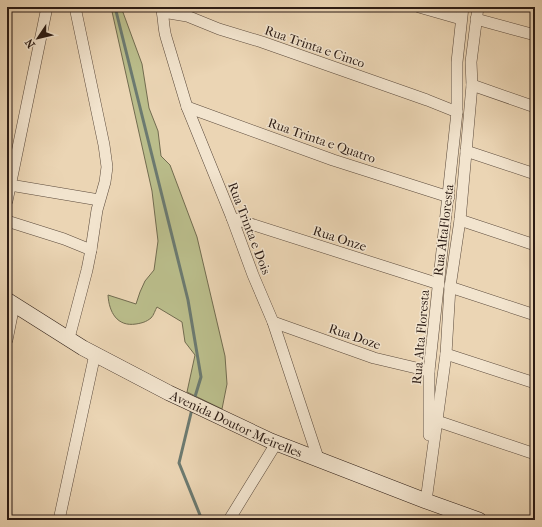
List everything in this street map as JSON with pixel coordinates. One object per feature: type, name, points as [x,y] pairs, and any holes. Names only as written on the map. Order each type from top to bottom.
[{"type":"street","points":[[7,201],[47,7]]},
{"type":"street","points":[[69,338],[87,270],[99,200],[107,167],[104,145],[75,7]]},
{"type":"street","points":[[419,7],[462,19]]},
{"type":"street","name":"Rua Alta Floresta","points":[[432,455],[429,433],[429,371],[458,112],[457,62],[463,7]]},
{"type":"street","name":"Rua AltaFloresta","points":[[432,455],[446,354],[450,287],[460,220],[472,85],[471,62],[478,7]]},
{"type":"street","name":"Rua Trinta e Cinco","points":[[162,9],[188,12],[219,29],[262,42],[420,97],[458,112]]},
{"type":"street","name":"Rua Trinta e Dois","points":[[162,9],[163,26],[187,106],[273,322],[318,458]]},
{"type":"street","points":[[476,19],[535,35]]},
{"type":"street","points":[[457,62],[471,62]]},
{"type":"street","points":[[472,85],[535,107]]},
{"type":"street","name":"Rua Trinta e Quatro","points":[[187,106],[333,160],[448,197]]},
{"type":"street","points":[[466,151],[535,174]]},
{"type":"street","points":[[10,185],[99,200]]},
{"type":"street","name":"Rua Onze","points":[[232,218],[438,284]]},
{"type":"street","points":[[460,220],[535,245]]},
{"type":"street","points":[[7,221],[64,239],[91,250]]},
{"type":"street","points":[[450,287],[535,316]]},
{"type":"street","points":[[7,340],[10,303]]},
{"type":"street","name":"Avenida Doutor Meirelles","points":[[10,303],[95,354],[193,404],[277,442],[426,501],[479,520]]},
{"type":"street","name":"Rua Doze","points":[[273,322],[374,358],[429,371]]},
{"type":"street","points":[[59,520],[95,354]]},
{"type":"street","points":[[446,354],[535,383]]},
{"type":"street","points":[[437,421],[535,454]]},
{"type":"street","points":[[229,520],[277,442]]},
{"type":"street","points":[[426,501],[432,455]]},
{"type":"green space","points":[[111,7],[121,7],[142,64],[149,108],[158,131],[161,156],[170,165],[197,237],[225,356],[227,384],[222,409],[187,392],[195,355],[185,342],[182,322],[157,307],[152,317],[147,320],[136,324],[124,323],[115,317],[110,307],[108,295],[136,304],[145,281],[154,270],[158,241],[152,191]]},
{"type":"waterway","points":[[115,7],[188,300],[201,377],[194,400]]},
{"type":"waterway","points":[[192,409],[179,463],[202,520]]}]
